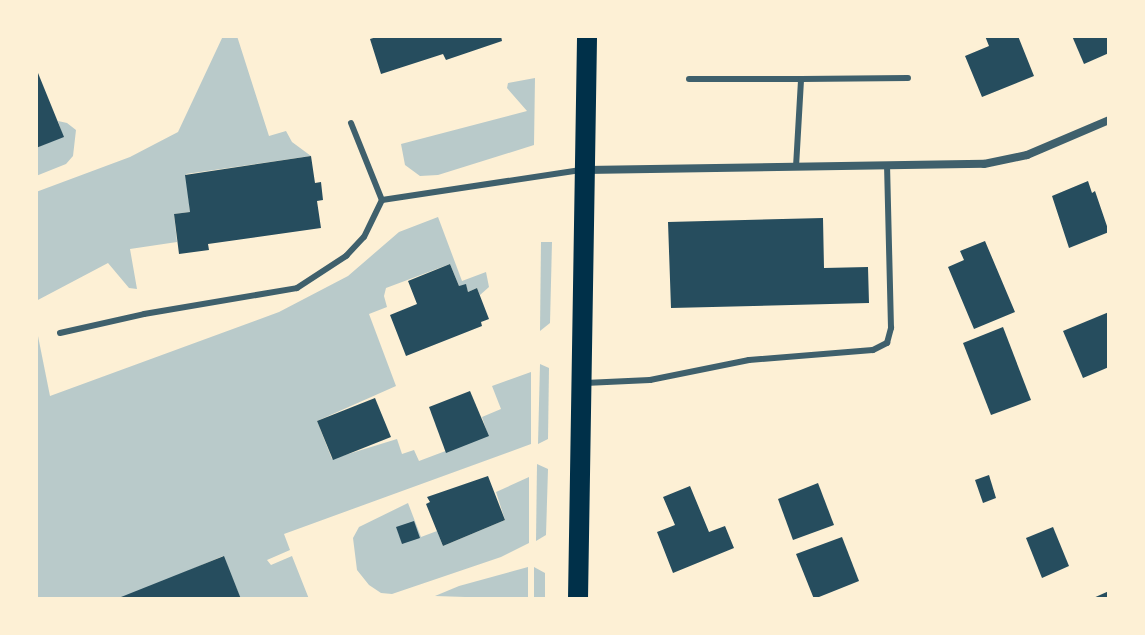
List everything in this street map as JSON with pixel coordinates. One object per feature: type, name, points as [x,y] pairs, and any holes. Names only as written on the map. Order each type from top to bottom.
[{"type":"main road","points":[[578,599],[587,36]]},
{"type":"street","points":[[585,170],[984,164],[1027,155],[1109,120]]},
{"type":"lane","points":[[689,79],[908,78]]},
{"type":"lane","points":[[796,167],[801,79]]},
{"type":"lane","points":[[60,333],[144,314],[297,288],[346,256],[364,237],[382,200],[351,123]]},
{"type":"lane","points":[[581,383],[650,380],[749,360],[873,350],[887,343],[891,328],[887,166]]},
{"type":"lane","points":[[382,200],[585,170]]},
{"type":"shaded area","points":[[223,36],[237,36],[269,136],[286,131],[292,142],[311,156],[186,174],[190,212],[174,214],[177,242],[130,249],[137,289],[129,288],[108,263],[36,301],[36,192],[130,157],[178,132]]},
{"type":"shaded area","points":[[535,78],[534,145],[438,175],[420,176],[405,165],[401,144],[527,111],[507,88],[508,83]]},
{"type":"shaded area","points":[[58,121],[76,130],[73,156],[66,164],[36,176],[36,148],[63,136]]},
{"type":"shaded area","points":[[438,217],[462,281],[486,272],[489,287],[480,295],[477,288],[468,292],[466,285],[459,286],[450,264],[386,288],[384,296],[387,307],[369,314],[396,386],[317,421],[332,459],[397,439],[402,454],[414,450],[419,461],[488,435],[482,417],[501,409],[492,386],[531,372],[531,444],[284,534],[290,550],[267,560],[271,565],[292,556],[309,599],[241,599],[223,556],[122,599],[36,599],[36,326],[50,396],[279,312],[348,276],[399,232]]},
{"type":"shaded area","points":[[541,242],[552,242],[550,323],[540,331]]},
{"type":"shaded area","points":[[540,364],[549,368],[548,439],[538,444]]},
{"type":"shaded area","points":[[537,464],[548,469],[546,535],[536,541]]},
{"type":"shaded area","points":[[529,477],[529,543],[501,557],[392,594],[381,593],[369,585],[357,570],[353,538],[359,527],[408,503],[421,537],[437,531],[443,546],[505,520],[496,492]]},
{"type":"shaded area","points":[[528,567],[528,599],[435,596],[459,586]]},
{"type":"shaded area","points":[[534,567],[545,573],[545,599],[534,599]]},
{"type":"building","points":[[380,36],[501,36],[502,41],[446,60],[443,54],[381,74],[370,39]]},
{"type":"building","points":[[985,36],[1018,36],[1034,76],[982,97],[965,56],[989,46]]},
{"type":"building","points":[[1072,36],[1107,36],[1109,53],[1084,64]]},
{"type":"building","points":[[36,68],[64,137],[36,148]]},
{"type":"building","points":[[311,156],[315,183],[321,182],[323,200],[317,201],[321,228],[208,244],[209,250],[179,254],[174,214],[190,212],[185,175]]},
{"type":"building","points":[[1088,181],[1092,193],[1095,191],[1109,232],[1069,248],[1052,196]]},
{"type":"building","points":[[823,218],[824,268],[868,267],[869,303],[671,308],[668,222]]},
{"type":"building","points":[[985,241],[1015,312],[974,329],[948,267],[964,260],[960,251]]},
{"type":"building","points":[[450,264],[459,286],[466,284],[468,292],[477,288],[489,319],[481,322],[482,326],[406,356],[390,315],[417,304],[408,281]]},
{"type":"building","points":[[1109,312],[1109,367],[1083,378],[1063,331]]},
{"type":"building","points":[[1003,327],[1031,400],[991,415],[963,343]]},
{"type":"building","points":[[470,391],[489,436],[446,453],[429,407]]},
{"type":"building","points":[[375,398],[391,437],[333,460],[317,421]]},
{"type":"building","points":[[989,475],[996,498],[983,503],[975,480]]},
{"type":"building","points":[[488,476],[505,520],[443,546],[426,504],[430,502],[427,497]]},
{"type":"building","points":[[818,483],[834,525],[793,540],[778,499]]},
{"type":"building","points":[[690,486],[709,532],[725,526],[734,548],[673,573],[657,532],[675,525],[663,497]]},
{"type":"building","points":[[414,521],[420,538],[402,544],[396,527]]},
{"type":"building","points":[[1053,527],[1069,566],[1042,578],[1026,538]]},
{"type":"building","points":[[842,537],[859,581],[814,599],[796,554]]},
{"type":"building","points":[[224,556],[241,599],[116,599]]},
{"type":"building","points":[[1109,591],[1109,599],[1091,599]]}]
